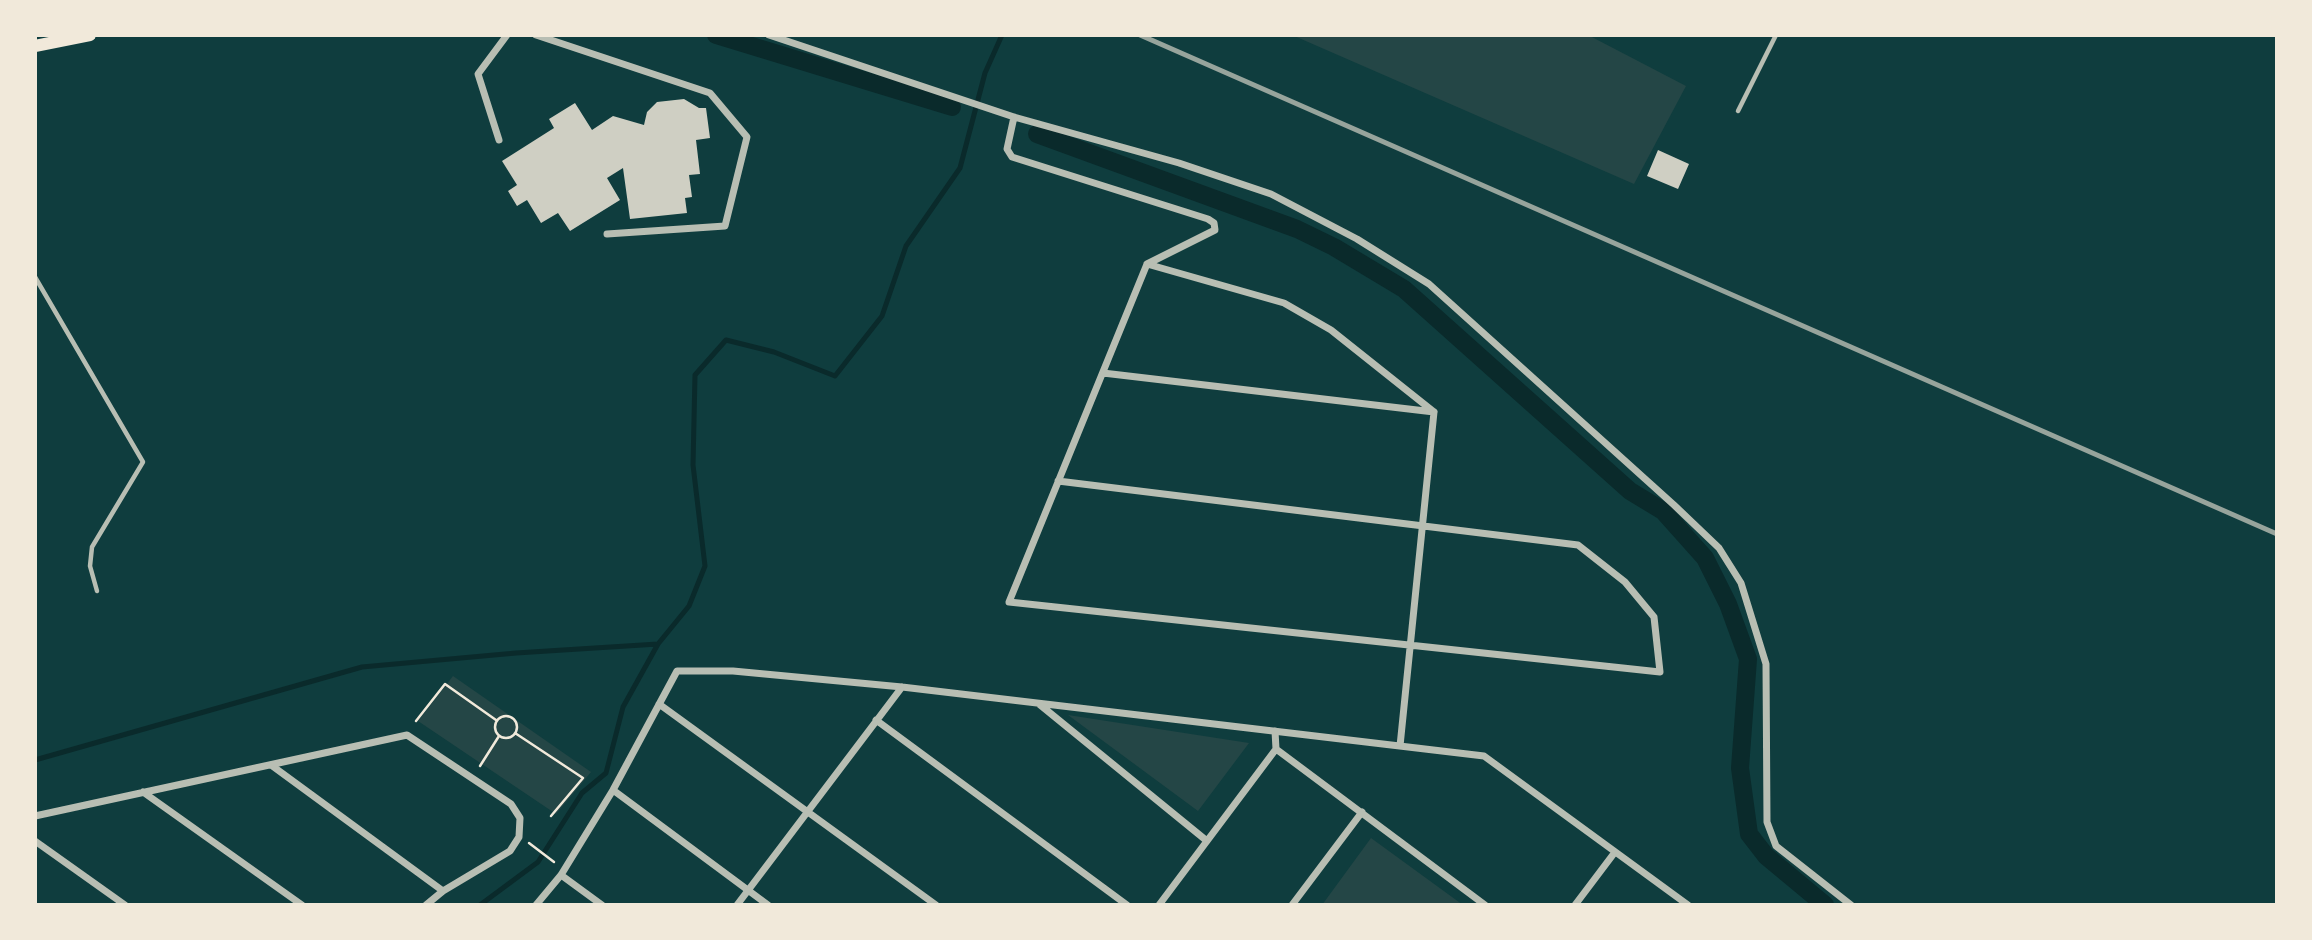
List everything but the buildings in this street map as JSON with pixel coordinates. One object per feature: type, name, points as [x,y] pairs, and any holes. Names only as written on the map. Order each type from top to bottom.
[{"type":"main road","points":[[35,46],[90,35]]},
{"type":"street","points":[[499,140],[478,74],[506,35]]},
{"type":"street","points":[[536,35],[710,93],[747,137],[725,226],[607,233]]},
{"type":"street","points":[[769,35],[1014,117],[1179,163],[1270,194],[1357,239],[1429,284],[1719,548],[1741,583],[1766,664],[1767,822],[1776,846],[1850,905]]},
{"type":"street","points":[[1014,117],[1007,149],[1012,157],[1208,219],[1215,230],[1147,264],[1103,373],[1058,481],[1009,602],[1660,672],[1654,617],[1625,582],[1578,545],[1058,481]]},
{"type":"street","points":[[1147,264],[1284,303],[1331,330],[1434,412]]},
{"type":"street","points":[[1103,373],[1434,412]]},
{"type":"street","points":[[1400,746],[1434,412]]},
{"type":"street","points":[[536,905],[561,874],[613,790],[677,671],[733,671],[902,687],[1484,756],[1688,905]]},
{"type":"street","points":[[737,905],[902,687]]},
{"type":"street","points":[[1038,703],[1207,841]]},
{"type":"street","points":[[659,704],[936,905]]},
{"type":"street","points":[[876,720],[1127,905]]},
{"type":"street","points":[[1159,905],[1276,749],[1275,731]]},
{"type":"street","points":[[35,816],[407,735],[511,804],[520,818],[519,837],[510,851],[443,891],[426,905]]},
{"type":"street","points":[[1276,749],[1485,905]]},
{"type":"street","points":[[271,765],[443,891]]},
{"type":"street","points":[[613,790],[768,905]]},
{"type":"street","points":[[144,792],[302,905]]},
{"type":"street","points":[[1292,905],[1362,812]]},
{"type":"street","points":[[35,841],[125,905]]},
{"type":"street","points":[[1575,905],[1615,852]]},
{"type":"street","points":[[561,874],[602,905]]},
{"type":"lane","points":[[1738,111],[1776,35]]},
{"type":"lane","points":[[35,277],[143,462],[92,547],[90,566],[97,592]]},
{"type":"path","points":[[416,721],[445,684],[496,720]]},
{"type":"path","points":[[503,716],[511,717],[516,722],[515,733],[509,738],[499,736],[495,730],[496,720],[503,716]]},
{"type":"path","points":[[515,733],[583,778],[551,816]]},
{"type":"path","points":[[480,766],[499,736]]},
{"type":"path","points":[[528,843],[552,861]]},
{"type":"shaded area","points":[[1292,35],[1588,35],[1686,86],[1634,184]]},
{"type":"shaded area","points":[[453,676],[591,772],[556,814],[418,721]]},
{"type":"shaded area","points":[[1068,715],[1249,743],[1198,811]]},
{"type":"shaded area","points":[[1371,838],[1463,905],[1322,905]]},
{"type":"waterway","points":[[716,35],[952,107]]},
{"type":"waterway","points":[[480,905],[538,862],[582,793],[606,773],[623,707],[658,644],[689,606],[705,566],[693,465],[695,375],[726,340],[774,352],[835,376],[882,316],[906,246],[960,168],[985,73],[1002,35]]},
{"type":"waterway","points":[[1037,134],[1297,229],[1334,247],[1404,289],[1630,491],[1663,511],[1705,558],[1728,604],[1748,659],[1740,768],[1749,834],[1766,856],[1825,905]]},
{"type":"waterway","points":[[35,760],[362,667],[658,644]]},
{"type":"railway","points":[[1140,35],[2277,534]]}]
